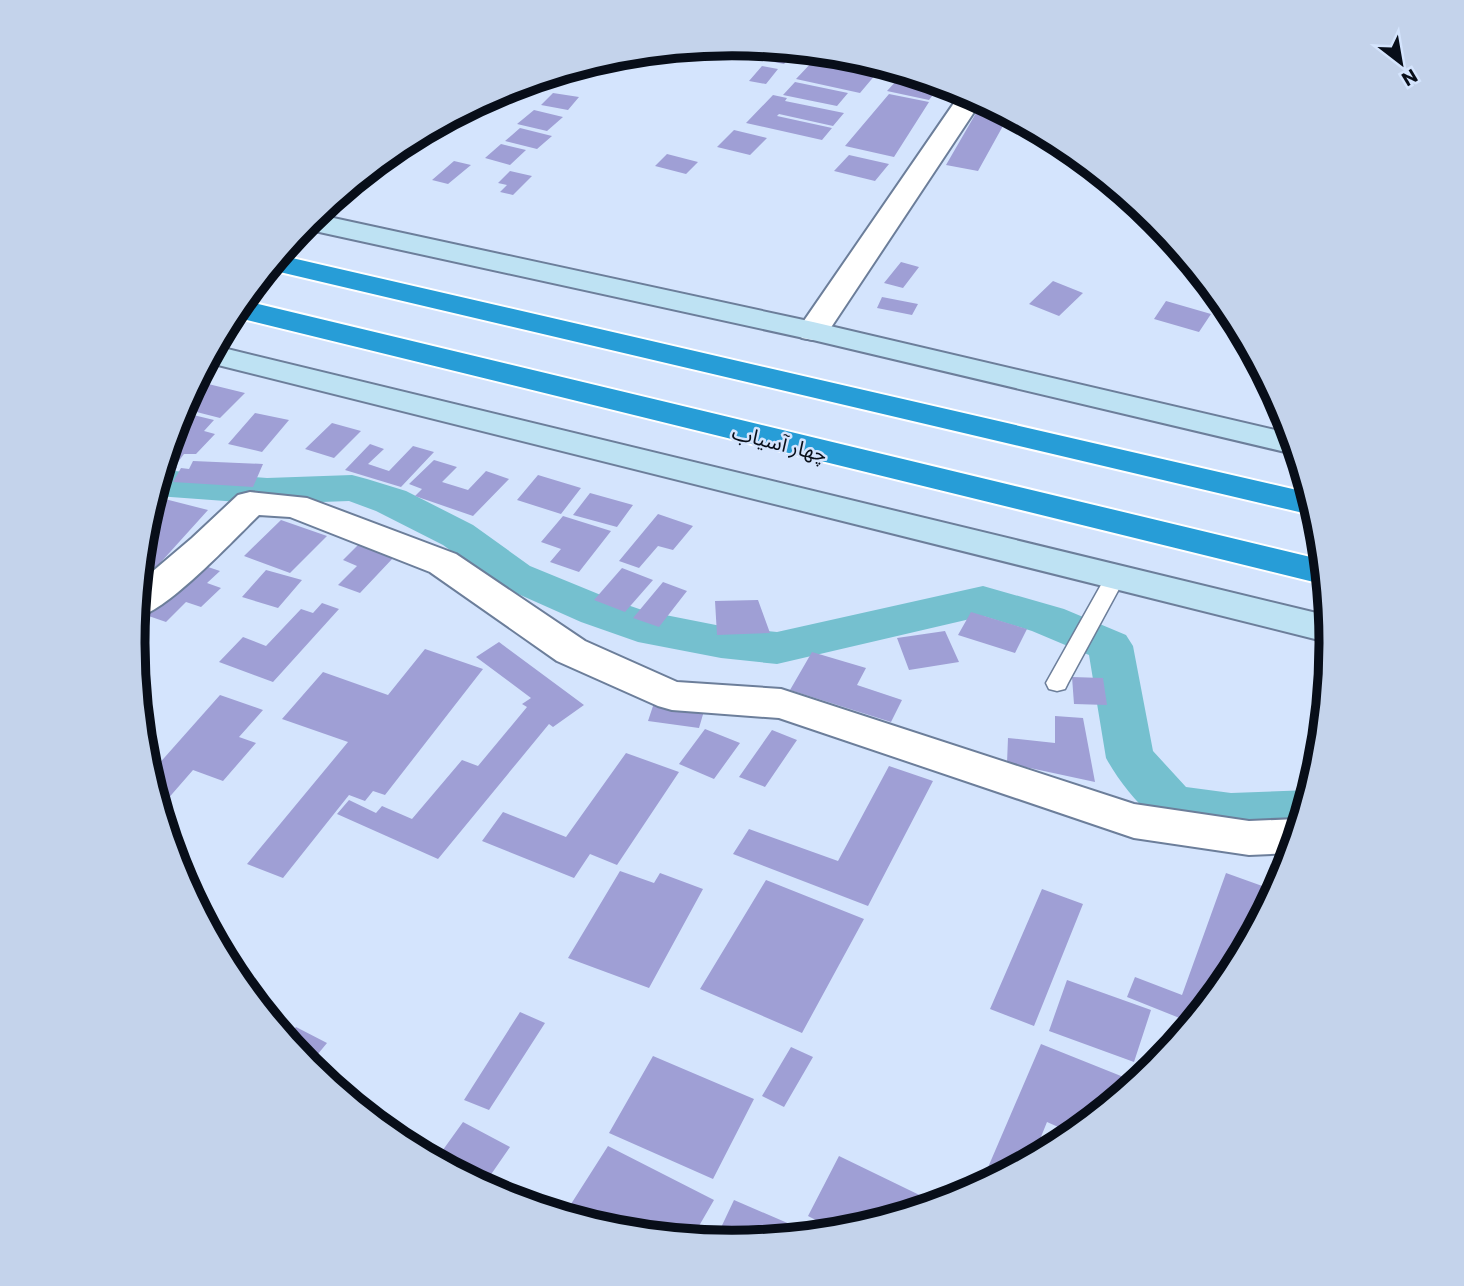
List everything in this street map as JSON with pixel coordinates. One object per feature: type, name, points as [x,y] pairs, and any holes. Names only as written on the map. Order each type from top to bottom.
[{"type":"highway","points":[[284,265],[1302,502]]},
{"type":"highway","name":"چهار آسیاب","points":[[248,311],[1314,571]]},
{"type":"street","points":[[813,331],[965,105]]},
{"type":"street","points":[[321,224],[813,331],[1283,442]]},
{"type":"street","points":[[220,356],[1319,627]]},
{"type":"street","points":[[147,591],[205,547],[250,503],[295,506],[443,563],[571,652],[672,696],[781,704],[1134,821],[1249,838],[1286,836]]},
{"type":"lane","points":[[1057,683],[1116,576]]},
{"type":"building","points":[[773,57],[789,59],[784,64],[769,61]]},
{"type":"building","points":[[812,62],[876,74],[860,93],[796,79]]},
{"type":"building","points":[[762,66],[778,69],[766,84],[749,81]]},
{"type":"building","points":[[897,80],[935,92],[929,100],[887,91]]},
{"type":"building","points":[[795,82],[848,93],[837,106],[783,95]]},
{"type":"building","points":[[553,93],[579,97],[568,110],[541,105]]},
{"type":"building","points":[[889,94],[929,102],[894,157],[845,146]]},
{"type":"building","points":[[773,95],[787,98],[785,101],[844,113],[833,126],[779,114],[777,116],[832,128],[822,140],[746,123]]},
{"type":"building","points":[[534,110],[563,117],[547,131],[517,124]]},
{"type":"building","points":[[978,110],[1004,124],[978,171],[946,165]]},
{"type":"building","points":[[520,128],[552,136],[537,149],[505,141]]},
{"type":"building","points":[[734,130],[767,138],[750,155],[717,147]]},
{"type":"building","points":[[501,144],[526,150],[510,165],[485,158]]},
{"type":"building","points":[[667,154],[698,162],[686,174],[655,166]]},
{"type":"building","points":[[849,155],[889,164],[875,181],[834,171]]},
{"type":"building","points":[[454,161],[471,165],[448,184],[432,180]]},
{"type":"building","points":[[510,171],[532,176],[513,195],[500,192],[507,185],[498,183]]},
{"type":"building","points":[[901,262],[919,267],[903,288],[884,283]]},
{"type":"building","points":[[1053,281],[1083,293],[1059,316],[1029,304]]},
{"type":"building","points":[[882,297],[918,304],[912,315],[877,308]]},
{"type":"building","points":[[1166,301],[1211,314],[1199,332],[1154,319]]},
{"type":"building","points":[[206,383],[245,393],[220,418],[193,411]]},
{"type":"building","points":[[255,413],[289,420],[262,452],[228,444]]},
{"type":"building","points":[[192,415],[214,420],[204,431],[215,434],[196,454],[184,454],[178,462],[174,462]]},
{"type":"building","points":[[332,423],[361,431],[334,458],[305,449]]},
{"type":"building","points":[[370,444],[384,449],[368,464],[389,471],[413,446],[434,452],[401,487],[345,470]]},
{"type":"building","points":[[434,460],[457,467],[442,482],[468,490],[486,471],[509,479],[473,516],[415,496],[422,489],[409,484]]},
{"type":"building","points":[[193,461],[263,464],[253,487],[173,482],[181,468],[189,469]]},
{"type":"building","points":[[172,467],[177,467],[168,482]]},
{"type":"building","points":[[538,475],[581,488],[561,514],[517,500]]},
{"type":"building","points":[[590,493],[633,505],[617,527],[573,515]]},
{"type":"building","points":[[163,499],[208,510],[152,572],[149,571],[150,566]]},
{"type":"building","points":[[658,514],[693,526],[673,550],[658,546],[639,568],[619,561]]},
{"type":"building","points":[[563,516],[611,531],[579,572],[550,562],[561,549],[541,542]]},
{"type":"building","points":[[281,520],[327,536],[290,573],[244,556]]},
{"type":"building","points":[[359,544],[394,557],[360,593],[338,585],[357,566],[343,560]]},
{"type":"building","points":[[193,562],[220,571],[207,583],[221,588],[201,607],[186,602],[166,622],[146,615],[146,607]]},
{"type":"building","points":[[622,568],[653,580],[625,612],[594,600]]},
{"type":"building","points":[[266,570],[302,580],[278,608],[242,597]]},
{"type":"building","points":[[663,582],[687,591],[659,627],[633,618]]},
{"type":"building","points":[[758,600],[770,633],[717,635],[715,601]]},
{"type":"building","points":[[322,603],[339,609],[273,682],[219,662],[243,637],[266,646],[301,609],[313,613]]},
{"type":"building","points":[[971,612],[1027,629],[1015,653],[958,635]]},
{"type":"building","points":[[945,631],[959,662],[909,670],[897,638]]},
{"type":"building","points":[[499,642],[584,705],[553,727],[549,724],[438,859],[337,814],[349,800],[376,813],[382,806],[412,819],[462,760],[478,766],[527,707],[522,704],[531,698],[476,657]]},
{"type":"building","points":[[425,649],[483,669],[385,795],[373,791],[365,801],[349,795],[283,878],[247,864],[348,742],[282,719],[323,672],[388,695]]},
{"type":"building","points":[[812,652],[866,668],[857,685],[902,700],[891,722],[790,690]]},
{"type":"building","points":[[1072,677],[1103,678],[1107,705],[1074,704]]},
{"type":"building","points":[[220,695],[263,710],[239,737],[256,743],[223,781],[193,770],[167,800],[158,765]]},
{"type":"building","points":[[654,703],[704,711],[699,728],[648,721]]},
{"type":"building","points":[[1055,716],[1083,718],[1095,782],[1007,763],[1008,738],[1055,743]]},
{"type":"building","points":[[705,729],[740,743],[714,779],[679,764]]},
{"type":"building","points":[[772,730],[797,740],[765,787],[739,777]]},
{"type":"building","points":[[626,753],[679,772],[617,865],[590,854],[574,878],[482,841],[503,812],[566,837]]},
{"type":"building","points":[[889,766],[933,781],[868,906],[733,854],[749,829],[838,861]]},
{"type":"building","points":[[620,871],[654,883],[660,873],[703,889],[649,988],[568,958]]},
{"type":"building","points":[[1226,873],[1265,887],[1220,969],[1182,1019],[1127,997],[1135,977],[1182,995]]},
{"type":"building","points":[[766,880],[864,919],[802,1033],[700,989]]},
{"type":"building","points":[[1042,889],[1083,904],[1034,1026],[990,1009]]},
{"type":"building","points":[[1067,980],[1151,1010],[1134,1062],[1049,1031]]},
{"type":"building","points":[[520,1012],[545,1023],[489,1110],[464,1100]]},
{"type":"building","points":[[296,1027],[327,1043],[316,1057],[292,1031]]},
{"type":"building","points":[[1041,1044],[1126,1078],[1062,1128],[1047,1122],[1038,1143],[986,1172]]},
{"type":"building","points":[[791,1047],[813,1057],[784,1107],[762,1096]]},
{"type":"building","points":[[653,1056],[754,1099],[713,1179],[609,1133]]},
{"type":"building","points":[[463,1122],[510,1147],[489,1177],[441,1153]]},
{"type":"building","points":[[608,1146],[714,1200],[697,1229],[617,1219],[569,1207]]},
{"type":"building","points":[[839,1156],[925,1198],[847,1219],[822,1223],[808,1216]]},
{"type":"building","points":[[734,1200],[795,1226],[770,1229],[720,1230]]},
{"type":"waterway","points":[[167,484],[267,491],[352,488],[391,501],[458,535],[515,576],[597,611],[638,626],[721,642],[777,648],[983,601],[1048,620],[1110,646],[1130,758],[1172,804],[1231,813],[1294,811]]}]
